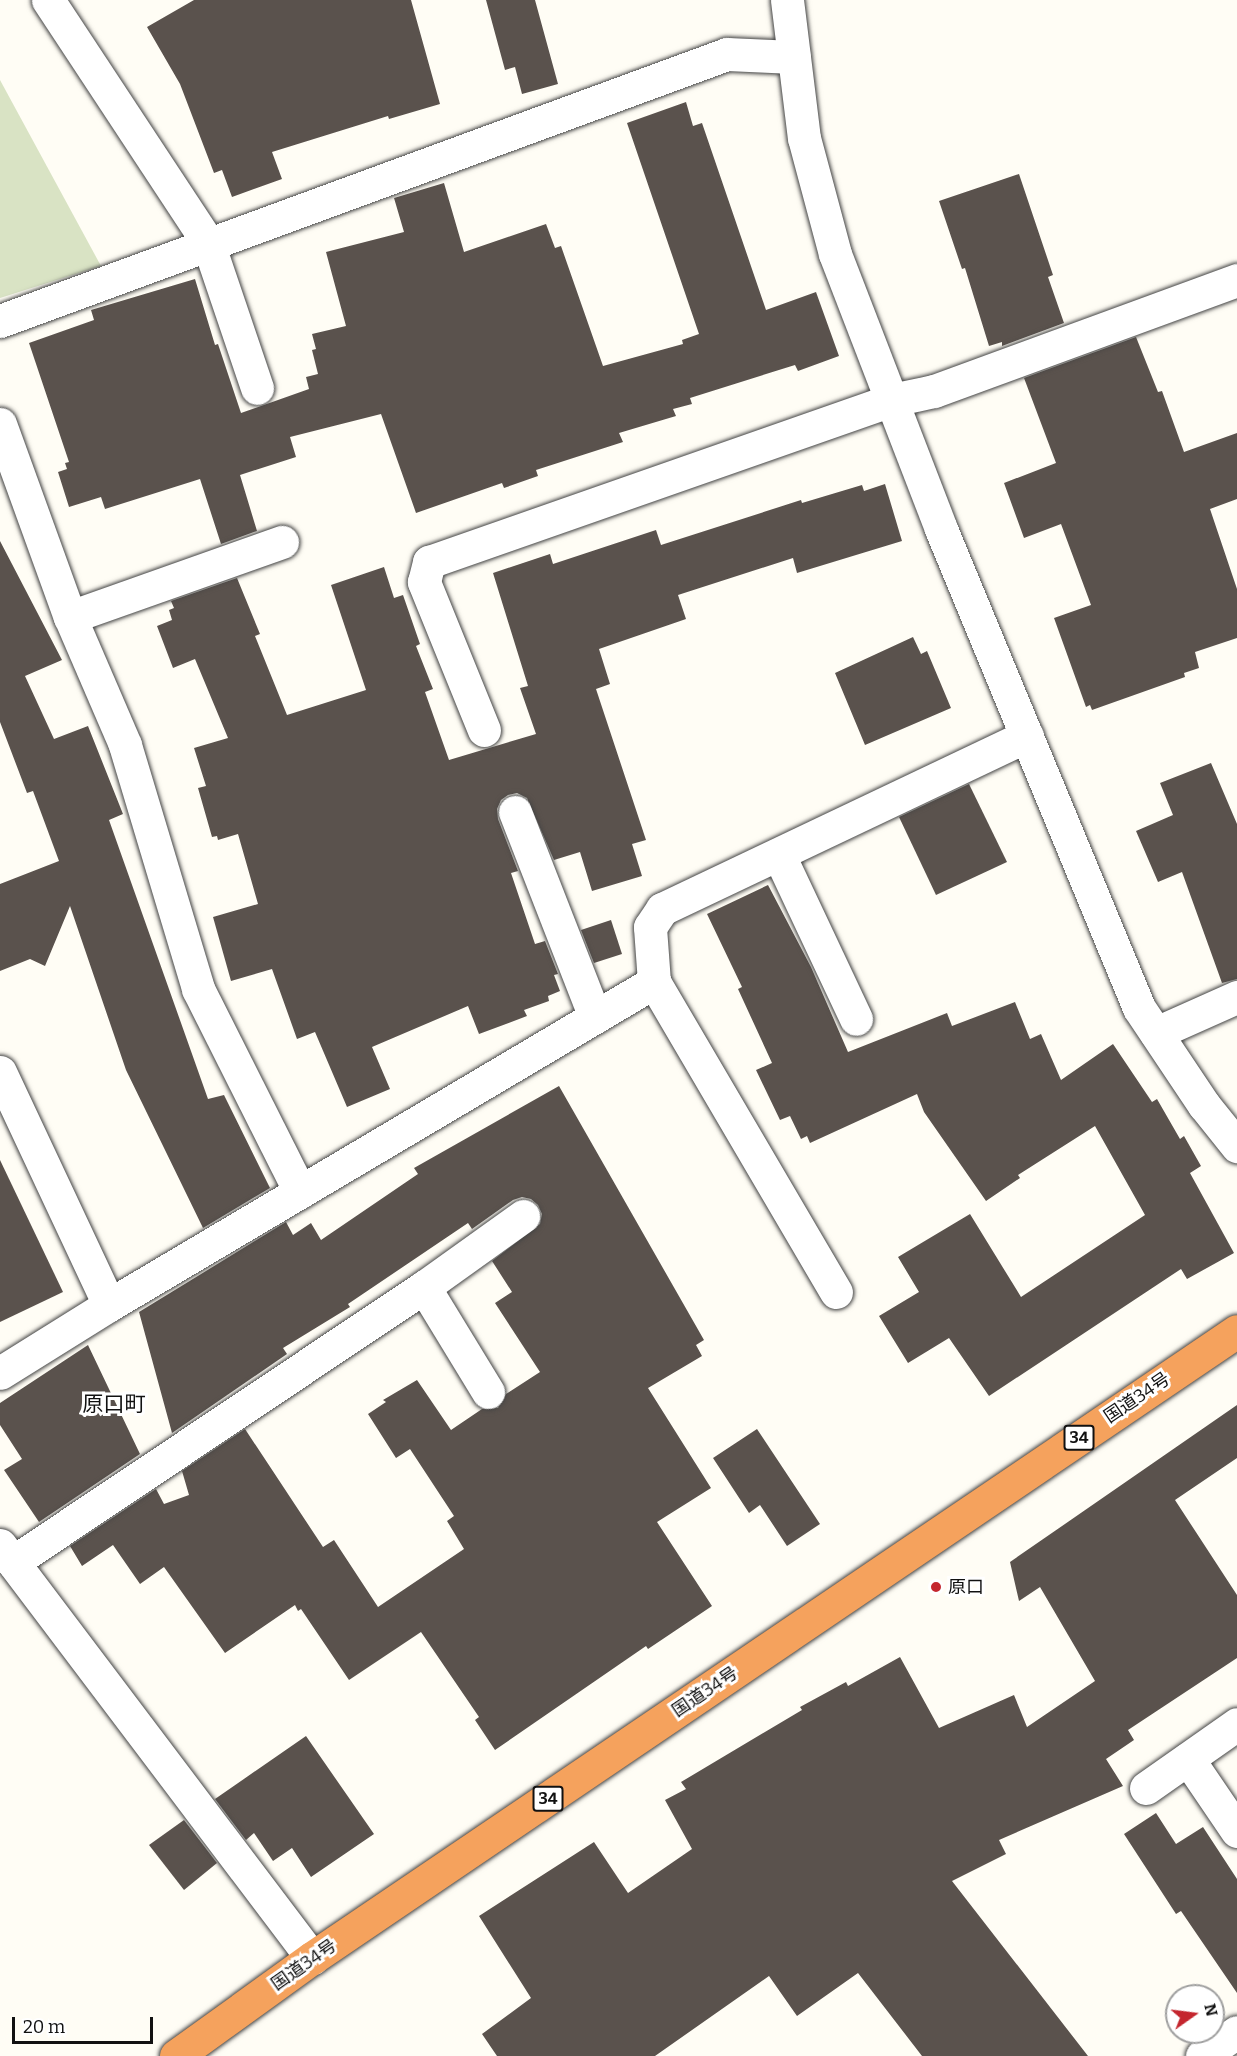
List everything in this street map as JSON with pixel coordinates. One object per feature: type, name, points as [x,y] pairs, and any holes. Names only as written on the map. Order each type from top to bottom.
[{"type":"highway","name":"国道34号","points":[[176,2056],[312,1958],[1237,1331]]},
{"type":"street","points":[[48,0],[208,243],[257,388]]},
{"type":"street","points":[[796,3],[794,57],[804,138],[835,254],[941,528],[1139,1008],[1204,1105],[1237,1146]]},
{"type":"street","points":[[0,321],[727,54],[794,57]]},
{"type":"street","points":[[484,730],[424,582],[429,562],[892,400],[934,390],[1237,280]]},
{"type":"street","points":[[0,424],[70,617],[125,745],[198,989],[300,1192]]},
{"type":"street","points":[[70,617],[282,542]]},
{"type":"street","points":[[836,1292],[654,982],[650,927],[662,909],[1027,736]]},
{"type":"street","points":[[515,812],[595,1017]]},
{"type":"street","points":[[779,855],[856,1018]]},
{"type":"street","points":[[0,1373],[109,1305],[654,982]]},
{"type":"street","points":[[1156,1033],[1237,997]]},
{"type":"street","points":[[0,1072],[109,1305]]},
{"type":"street","points":[[312,1958],[6,1553],[424,1287],[523,1216]]},
{"type":"street","points":[[424,1287],[488,1392]]},
{"type":"street","points":[[1146,1788],[1237,1724]]},
{"type":"street","points":[[1188,1759],[1237,1832]]},
{"type":"street","points":[[1202,2056],[1237,2032]]},
{"type":"green space","points":[[0,80],[101,266],[0,298]]},
{"type":"building","points":[[194,0],[411,0],[440,104],[389,119],[388,116],[272,152],[282,179],[232,197],[222,170],[214,173],[180,84],[147,27]]},
{"type":"building","points":[[486,0],[535,0],[558,84],[522,94],[515,67],[505,70]]},
{"type":"building","points":[[686,102],[693,126],[702,123],[766,310],[816,292],[839,356],[798,371],[795,365],[690,398],[692,404],[673,409],[676,416],[619,433],[623,442],[536,470],[538,476],[504,488],[502,483],[416,513],[381,414],[290,437],[296,457],[240,475],[257,531],[221,544],[200,479],[105,509],[101,497],[69,507],[58,472],[67,469],[65,463],[69,462],[29,343],[94,320],[91,310],[195,279],[215,345],[218,344],[241,413],[309,389],[306,377],[318,374],[312,350],[316,349],[312,334],[346,326],[326,252],[404,232],[394,198],[444,183],[464,252],[546,224],[555,248],[561,246],[603,366],[683,344],[682,340],[699,334],[627,123]]},
{"type":"building","points":[[1019,174],[1053,275],[1048,277],[1064,323],[1002,346],[1002,342],[989,346],[965,268],[962,269],[939,201]]},
{"type":"building","points":[[1136,337],[1158,392],[1162,391],[1184,452],[1237,433],[1237,499],[1210,509],[1237,589],[1237,638],[1195,652],[1199,668],[1184,673],[1185,677],[1092,710],[1090,705],[1086,707],[1054,618],[1091,605],[1061,524],[1024,538],[1004,483],[1056,463],[1024,378]]},
{"type":"building","points":[[885,484],[902,541],[797,573],[793,558],[678,595],[686,619],[599,649],[610,684],[596,689],[646,840],[632,844],[642,876],[592,891],[580,852],[554,860],[527,798],[517,793],[501,800],[497,809],[498,819],[518,871],[511,873],[535,944],[545,941],[558,974],[554,975],[560,991],[548,996],[549,1001],[524,1010],[527,1016],[479,1034],[468,1006],[372,1047],[390,1089],[347,1107],[315,1032],[297,1039],[272,969],[231,981],[213,917],[258,904],[238,834],[218,840],[217,836],[212,837],[198,788],[206,786],[194,748],[228,738],[195,659],[173,668],[157,626],[172,620],[169,610],[174,608],[171,601],[237,578],[260,634],[255,636],[287,715],[366,690],[331,585],[384,567],[394,598],[403,595],[420,644],[416,646],[433,689],[425,692],[449,760],[536,734],[520,688],[528,686],[493,573],[550,554],[553,564],[656,530],[661,545],[801,500],[802,503],[862,485],[864,491]]},
{"type":"building","points":[[0,541],[62,660],[25,676],[54,739],[88,726],[123,814],[109,820],[208,1099],[224,1095],[270,1188],[203,1228],[126,1070],[70,906],[45,966],[30,959],[0,971],[0,884],[59,861],[33,791],[27,793],[0,722]]},
{"type":"building","points":[[913,637],[921,654],[927,651],[951,708],[865,745],[835,673]]},
{"type":"building","points":[[1211,763],[1237,824],[1237,979],[1222,983],[1182,872],[1158,882],[1136,831],[1173,815],[1160,783]]},
{"type":"building","points":[[969,784],[1007,862],[936,895],[899,817]]},
{"type":"building","points":[[768,885],[811,967],[848,1052],[947,1013],[952,1026],[1015,1002],[1030,1039],[1041,1034],[1061,1080],[1113,1044],[1152,1102],[1157,1099],[1180,1139],[1184,1136],[1201,1166],[1190,1173],[1234,1253],[1187,1279],[1181,1269],[989,1396],[949,1338],[908,1363],[879,1316],[919,1292],[898,1257],[970,1214],[1021,1297],[1145,1215],[1095,1126],[1018,1175],[1020,1178],[986,1201],[924,1112],[917,1094],[810,1143],[807,1136],[801,1139],[790,1116],[780,1120],[756,1070],[772,1063],[738,989],[742,987],[707,914]]},
{"type":"building","points":[[611,920],[622,954],[594,963],[581,930]]},
{"type":"building","points":[[559,1086],[704,1340],[696,1345],[702,1356],[648,1388],[711,1488],[657,1522],[712,1606],[648,1649],[646,1646],[495,1750],[475,1720],[479,1717],[421,1632],[349,1680],[301,1609],[298,1611],[295,1605],[225,1653],[164,1567],[140,1584],[113,1545],[82,1566],[70,1546],[156,1489],[164,1504],[189,1495],[182,1471],[245,1429],[323,1547],[334,1540],[378,1607],[464,1549],[447,1521],[454,1516],[410,1449],[396,1458],[368,1414],[386,1402],[383,1400],[417,1380],[451,1430],[482,1409],[498,1408],[506,1394],[540,1372],[495,1303],[512,1292],[492,1261],[540,1224],[542,1214],[538,1205],[531,1199],[522,1197],[513,1200],[472,1229],[468,1223],[348,1304],[350,1307],[283,1348],[287,1354],[172,1433],[139,1312],[286,1222],[293,1235],[311,1223],[321,1240],[418,1174],[414,1168]]},
{"type":"building","points":[[0,1160],[63,1292],[0,1322]]},
{"type":"building","points":[[88,1345],[140,1454],[39,1522],[4,1470],[22,1459],[0,1425],[0,1403]]},
{"type":"building","points":[[1237,1405],[1237,1458],[1175,1500],[1237,1595],[1237,1658],[1128,1730],[1134,1740],[1106,1759],[1123,1786],[999,1840],[1006,1854],[952,1881],[1088,2056],[922,2056],[858,1973],[797,2016],[769,1976],[655,2056],[497,2056],[482,2034],[531,1998],[479,1916],[594,1842],[628,1893],[692,1849],[665,1800],[686,1789],[681,1782],[802,1710],[800,1707],[846,1682],[848,1686],[900,1657],[939,1728],[1014,1695],[1027,1727],[1095,1681],[1040,1587],[1019,1601],[1010,1562]]},
{"type":"building","points":[[757,1429],[820,1524],[787,1546],[760,1505],[749,1513],[713,1458]]},
{"type":"building","points":[[306,1736],[374,1834],[311,1877],[292,1848],[273,1861],[254,1833],[246,1840],[215,1799]]},
{"type":"building","points":[[1156,1813],[1176,1844],[1203,1827],[1237,1879],[1237,1993],[1181,1911],[1176,1914],[1124,1834]]},
{"type":"building","points":[[184,1820],[217,1863],[184,1890],[149,1845]]},
{"type":"place","name":"原口","points":[[936,1587]]},
{"type":"district","name":"原口町","points":[[114,1404]]}]
